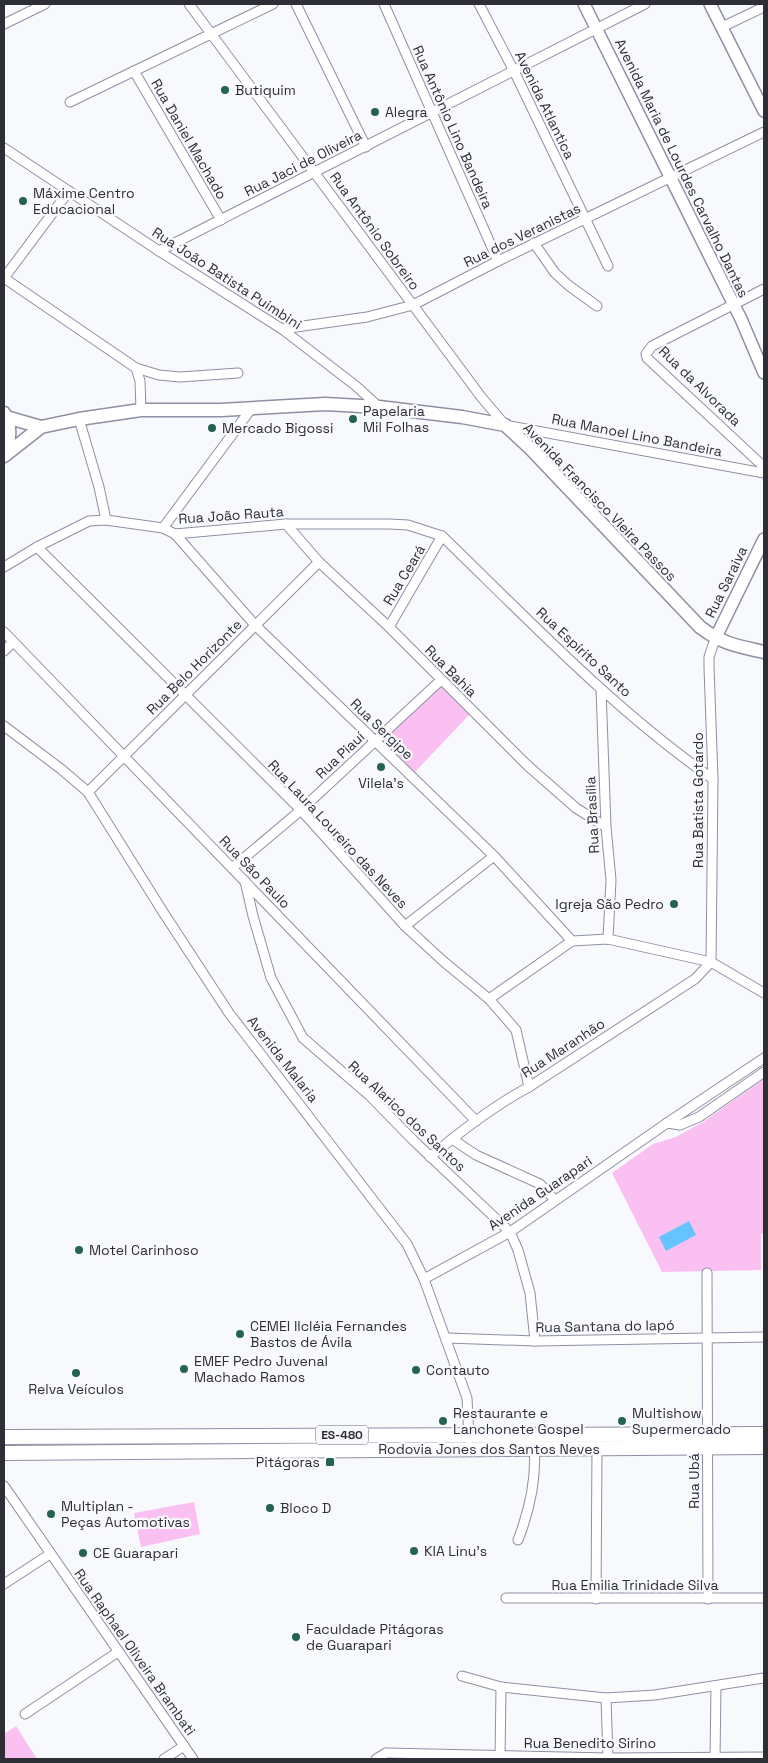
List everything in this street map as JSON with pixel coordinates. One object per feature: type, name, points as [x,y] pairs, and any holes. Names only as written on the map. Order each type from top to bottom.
[{"type":"main road","name":"Avenida Francisco Vieira Passos","points":[[4,456],[41,427],[140,410],[251,409],[325,404],[379,407],[462,417],[505,425],[530,448],[700,627],[715,638],[735,646],[764,652]]},
{"type":"main road","name":"Avenida Francisco Vieira Passos","points":[[5,415],[41,427]]},
{"type":"main road","points":[[4,452],[8,444],[9,435],[5,415]]},
{"type":"main road","name":"Rodovia Jones dos Santos Neves","points":[[534,1441],[596,1448],[708,1441],[764,1434]]},
{"type":"main road","points":[[278,1450],[279,1435]]},
{"type":"main road","name":"Rodovia Jones dos Santos Neves","points":[[4,1437],[279,1435],[469,1442]]},
{"type":"main road","name":"Rodovia Jones dos Santos Neves","points":[[4,1453],[278,1450],[534,1441],[708,1441],[764,1447]]},
{"type":"street","points":[[4,24],[45,4]]},
{"type":"street","name":"Rua Antônio Sobreiro","points":[[189,4],[482,398],[505,425]]},
{"type":"street","points":[[70,102],[273,4]]},
{"type":"street","points":[[296,4],[366,147]]},
{"type":"street","name":"Rua Antônio Lino Bandeira","points":[[384,4],[498,261]]},
{"type":"street","name":"Avenida Atlantica","points":[[479,4],[514,71],[608,266]]},
{"type":"street","name":"Avenida Maria de Lourdes Carvalho Dantas","points":[[584,4],[733,305],[764,373]]},
{"type":"street","name":"Rua Jaci de Oliveira","points":[[160,251],[645,4]]},
{"type":"street","points":[[710,4],[764,111]]},
{"type":"street","points":[[722,27],[764,7]]},
{"type":"street","name":"Rua Daniel Machado","points":[[134,71],[221,220]]},
{"type":"street","name":"Rua dos Veranistas","points":[[282,329],[367,317],[413,305],[534,243],[764,132]]},
{"type":"street","name":"Rua João Batista Puimbini","points":[[4,148],[282,329],[356,386],[379,407]]},
{"type":"street","points":[[70,191],[4,278],[136,368],[160,375],[180,378],[238,372]]},
{"type":"street","points":[[534,243],[555,273],[597,306]]},
{"type":"street","points":[[733,305],[764,289]]},
{"type":"street","name":"Rua da Alvorada","points":[[733,305],[652,346],[648,350],[647,356],[764,467]]},
{"type":"street","points":[[136,368],[140,381],[140,410]]},
{"type":"street","points":[[164,528],[251,409]]},
{"type":"street","points":[[79,419],[99,487],[106,520]]},
{"type":"street","name":"Rua Manoel Lino Bandeira","points":[[505,425],[764,473]]},
{"type":"street","name":"Rua João Rauta","points":[[4,567],[37,547],[89,521],[106,520],[164,528],[174,534],[286,524],[389,524],[408,525],[442,536]]},
{"type":"street","name":"Rua Bahia","points":[[286,524],[319,562],[389,627],[527,765],[576,808],[606,827]]},
{"type":"street","name":"Rua Sergipe","points":[[174,534],[255,625],[494,856],[572,942]]},
{"type":"street","name":"Rua Ceará","points":[[389,627],[442,536]]},
{"type":"street","name":"Rua Espírito Santo","points":[[442,536],[601,689],[685,760],[713,779]]},
{"type":"street","name":"Rua Saraiva","points":[[715,638],[764,539]]},
{"type":"street","name":"Rua Laura Loureiro das Neves","points":[[37,547],[301,810],[404,926],[489,999],[516,1030],[529,1087]]},
{"type":"street","name":"Rua Belo Horizonte","points":[[88,792],[319,562]]},
{"type":"street","name":"Rua São Paulo","points":[[4,632],[476,1121]]},
{"type":"street","name":"Rua Batista Gotardo","points":[[711,962],[713,779],[709,657],[715,638]]},
{"type":"street","points":[[4,651],[13,642]]},
{"type":"street","name":"Rua Piauí","points":[[232,868],[301,810],[441,680]]},
{"type":"street","name":"Rua Brasília","points":[[601,689],[606,827],[610,880],[608,939]]},
{"type":"street","name":"Avenida Malaria","points":[[4,726],[88,792],[163,912],[230,1013],[407,1244],[424,1279],[467,1398],[469,1442]]},
{"type":"street","points":[[404,926],[494,856]]},
{"type":"street","name":"Rua Alarico dos Santos","points":[[245,881],[271,978],[303,1038],[369,1095],[430,1157],[510,1232],[518,1250],[530,1293],[535,1341]]},
{"type":"street","points":[[489,999],[572,942],[608,939],[711,962],[764,993]]},
{"type":"street","name":"Rua Maranhão","points":[[430,1157],[505,1100],[529,1087],[695,979],[711,962]]},
{"type":"street","name":"Avenida Guarapari","points":[[424,1279],[510,1232],[764,1058]]},
{"type":"street","name":"Avenida Guarapari","points":[[667,1123],[680,1125],[699,1117],[764,1072]]},
{"type":"street","points":[[452,1139],[476,1155],[540,1184],[555,1200]]},
{"type":"street","name":"Rua Ubá","points":[[707,1273],[708,1600]]},
{"type":"street","name":"Rua Santana do Iapó","points":[[446,1338],[535,1341],[764,1337]]},
{"type":"street","points":[[518,1540],[535,1481],[536,1458],[534,1441]]},
{"type":"street","points":[[596,1448],[596,1599]]},
{"type":"street","name":"Rua Raphael Oliveira Brambati","points":[[4,1486],[193,1759]]},
{"type":"street","points":[[4,1584],[50,1554]]},
{"type":"street","name":"Rua Emilia Trinidade Silva","points":[[506,1598],[708,1600],[764,1598]]},
{"type":"street","points":[[25,1714],[118,1652]]},
{"type":"street","points":[[462,1676],[501,1687],[606,1698],[655,1694],[764,1678]]},
{"type":"street","points":[[715,1758],[716,1686]]},
{"type":"street","points":[[500,1758],[501,1687]]},
{"type":"street","points":[[606,1698],[608,1758]]},
{"type":"street","points":[[164,1759],[184,1746]]},
{"type":"street","name":"Rua Benedito Sirino","points":[[386,1756],[416,1754],[500,1758],[764,1757]]},
{"type":"street","points":[[376,1759],[386,1756]]},
{"type":"shaded area","points":[[441,683],[471,713],[413,774],[378,742]]},
{"type":"shaded area","points":[[764,1079],[764,1233],[761,1234],[761,1270],[662,1272],[612,1173],[653,1144],[676,1137],[703,1122]]},
{"type":"shaded area","points":[[194,1502],[200,1534],[141,1547],[134,1513]]},
{"type":"shaded area","points":[[16,1726],[37,1759],[4,1759],[4,1734]]},
{"type":"water","points":[[689,1221],[696,1235],[666,1251],[659,1237]]},
{"type":"place","name":"Butiquim","points":[[225,90]]},
{"type":"place","name":"Alegra","points":[[375,112]]},
{"type":"place","name":"Máxime Centro Educacional","points":[[23,201]]},
{"type":"place","name":"Papelaria Mil Folhas","points":[[353,419]]},
{"type":"place","name":"Mercado Bigossi","points":[[212,428]]},
{"type":"place","name":"Vilela's","points":[[381,767]]},
{"type":"place","name":"Igreja São Pedro","points":[[674,904]]},
{"type":"place","name":"Motel Carinhoso","points":[[79,1250]]},
{"type":"place","name":"CEMEI Ilcléia Fernandes Bastos de Ávila","points":[[240,1334]]},
{"type":"place","name":"EMEF Pedro Juvenal Machado Ramos","points":[[184,1369]]},
{"type":"place","name":"Contauto","points":[[416,1370]]},
{"type":"place","name":"Relva Veículos","points":[[76,1373]]},
{"type":"place","name":"Restaurante e Lanchonete Gospel","points":[[443,1421]]},
{"type":"place","name":"Multishow Supermercado","points":[[622,1421]]},
{"type":"place","name":"Pitágoras","points":[[330,1462]]},
{"type":"place","name":"Bloco D","points":[[270,1508]]},
{"type":"place","name":"Multiplan - Peças Automotivas","points":[[51,1514]]},
{"type":"place","name":"KIA Linu's","points":[[414,1551]]},
{"type":"place","name":"CE Guarapari","points":[[83,1553]]},
{"type":"place","name":"Faculdade Pitágoras de Guarapari","points":[[296,1637]]}]
